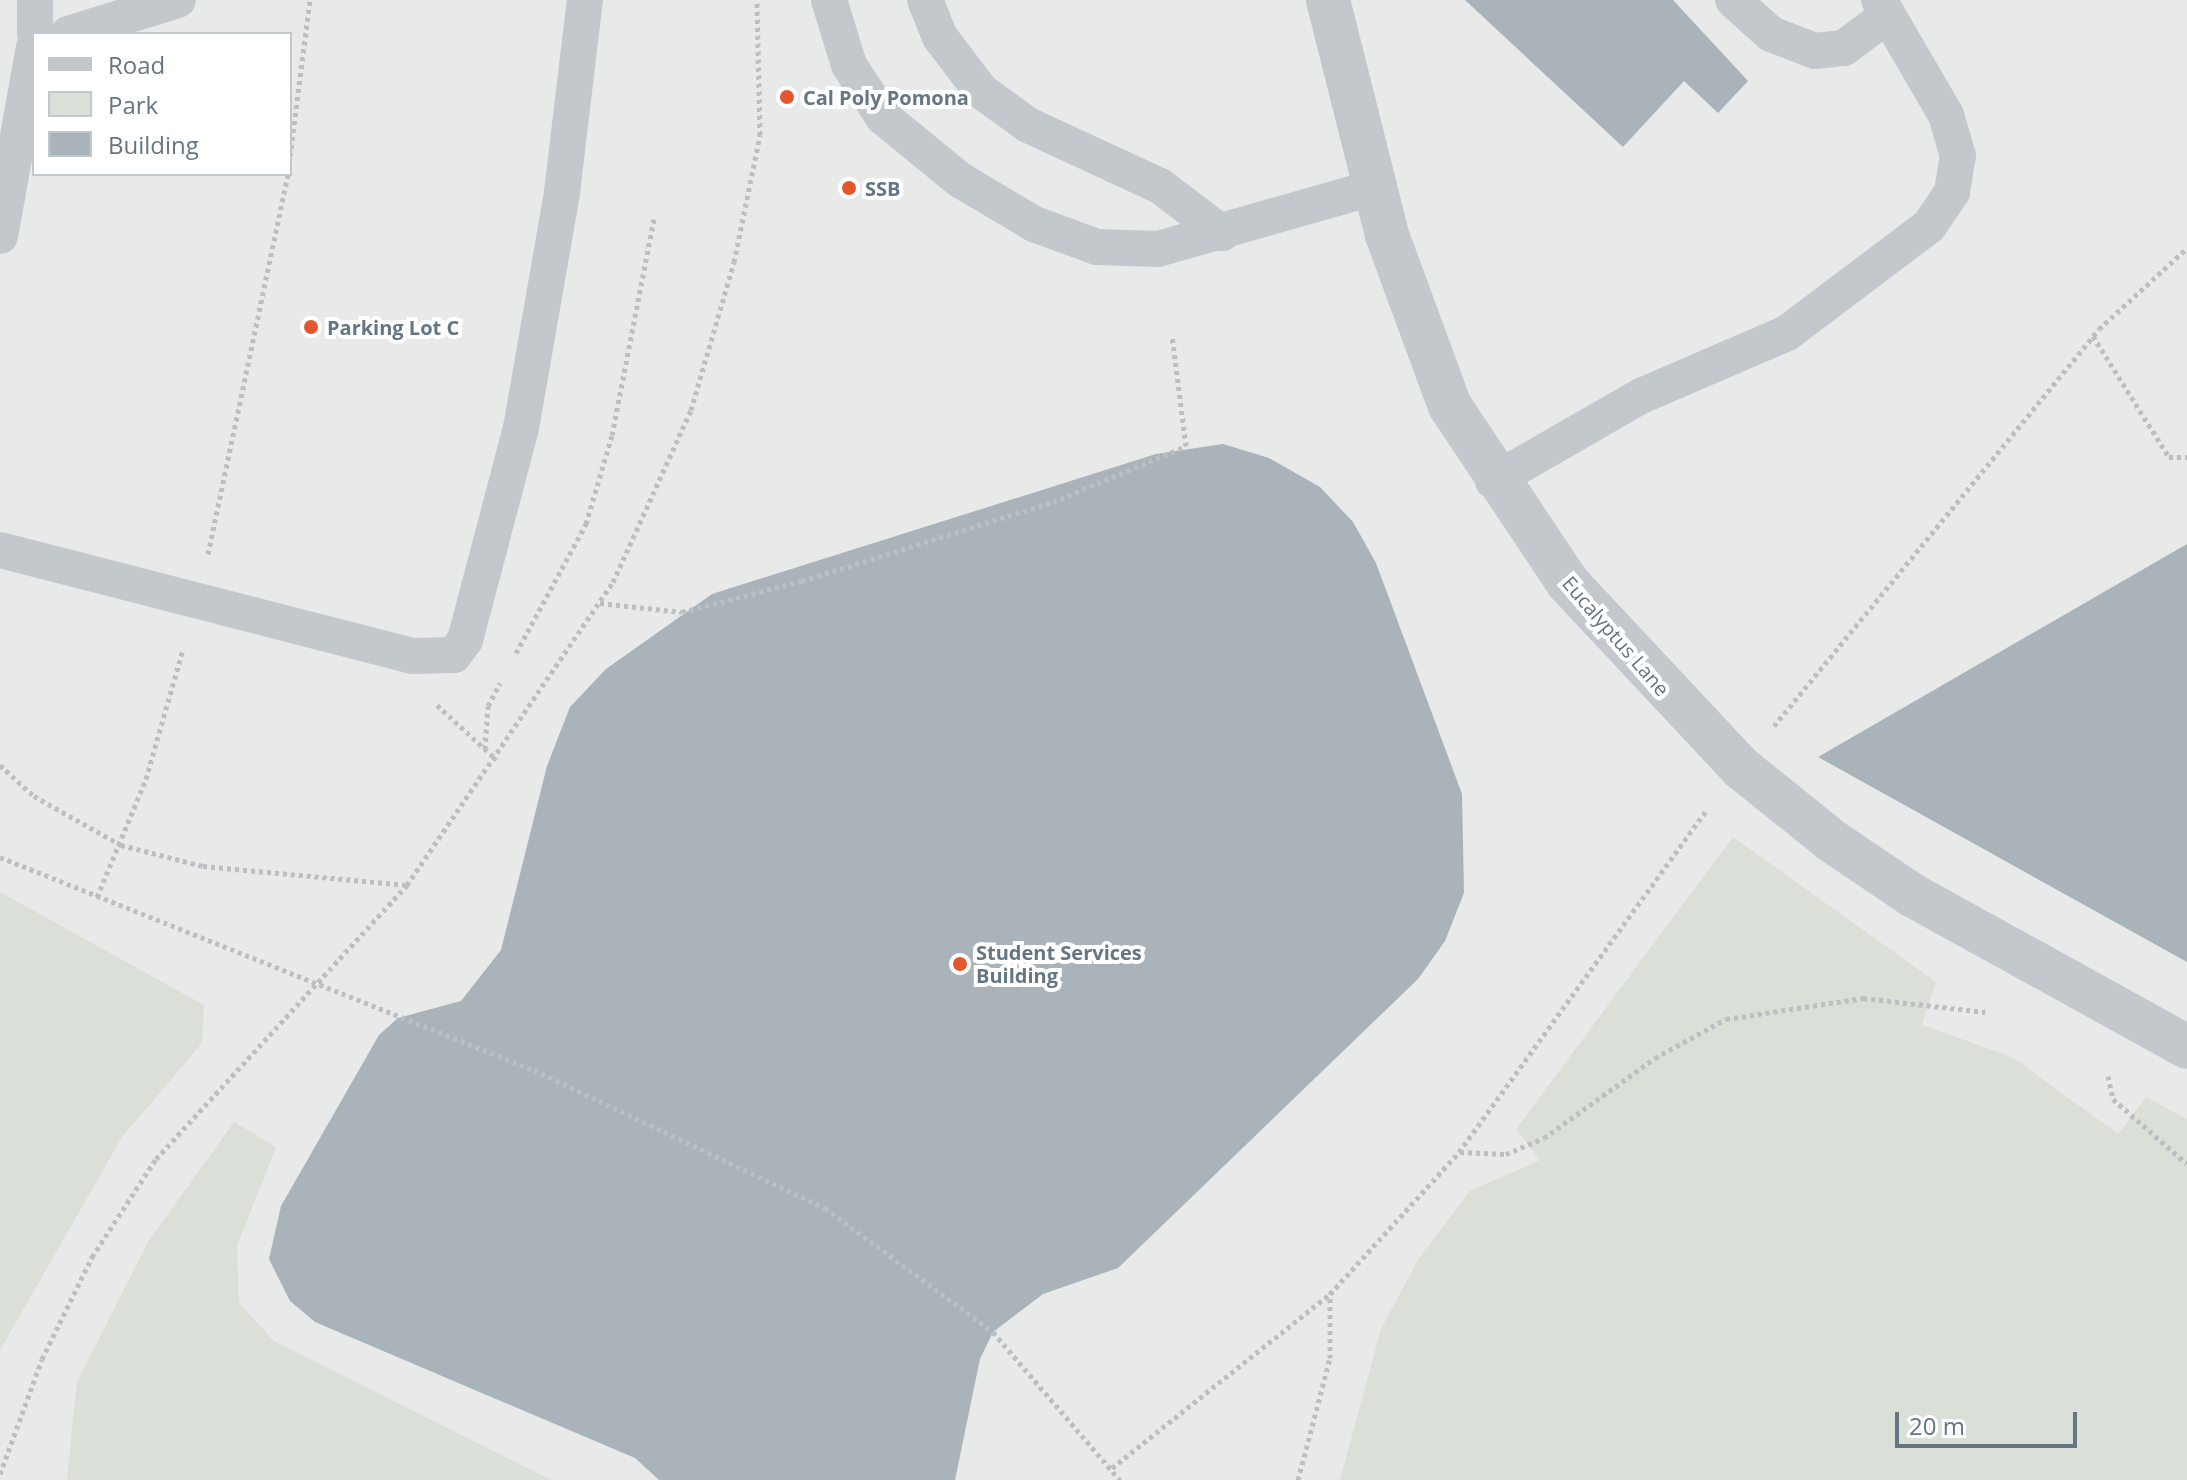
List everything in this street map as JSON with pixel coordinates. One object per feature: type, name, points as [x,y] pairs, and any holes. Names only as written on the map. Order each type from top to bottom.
[{"type":"street","name":"Eucalyptus Lane","points":[[1328,0],[1375,187],[1418,328],[1450,406],[1493,481],[1606,627],[1740,767],[1912,895],[2187,1047]]},
{"type":"lane","points":[[35,0],[35,32]]},
{"type":"lane","points":[[74,32],[178,0]]},
{"type":"lane","points":[[0,550],[432,659],[454,655],[465,640],[521,428],[562,192],[585,0]]},
{"type":"lane","points":[[829,0],[849,65],[883,117],[960,180],[1034,224],[1097,247],[1158,249],[1375,187]]},
{"type":"lane","points":[[925,0],[940,37],[981,91],[1028,125],[1160,186],[1222,233]]},
{"type":"lane","points":[[1493,481],[1641,396],[1787,333],[1929,226],[1952,192],[1958,156],[1946,115],[1883,8],[1844,48],[1815,51],[1771,34],[1733,0]]},
{"type":"lane","points":[[0,236],[32,58]]},
{"type":"path","points":[[292,140],[310,0]]},
{"type":"path","points":[[0,1474],[42,1359],[92,1257],[156,1159],[407,885],[497,760],[600,603],[691,410],[734,262],[760,135],[757,0]]},
{"type":"path","points":[[97,897],[121,845],[197,600],[288,176]]},
{"type":"path","points":[[510,664],[586,524],[612,435],[654,219]]},
{"type":"path","points":[[1112,1468],[1330,1294],[1459,1152],[1740,767],[2093,336],[2187,248]]},
{"type":"path","points":[[600,603],[682,612],[802,581],[1053,502],[1186,446],[1172,335]]},
{"type":"path","points":[[2093,336],[2169,457],[2187,457]]},
{"type":"path","points":[[432,659],[437,708],[497,760]]},
{"type":"path","points":[[485,749],[488,706],[503,678]]},
{"type":"path","points":[[0,765],[34,796],[121,845],[203,866],[407,885]]},
{"type":"path","points":[[0,857],[313,985],[534,1070],[825,1208],[993,1332],[1120,1480]]},
{"type":"path","points":[[1459,1152],[1506,1154],[1544,1138],[1655,1058],[1726,1019],[1863,998],[1985,1012]]},
{"type":"path","points":[[2108,1076],[2113,1099],[2187,1164]]},
{"type":"path","points":[[1298,1480],[1330,1358],[1330,1294]]},
{"type":"shaded area","points":[[0,0],[2187,0],[2187,1480],[0,1480]]},
{"type":"green space","points":[[1733,837],[1936,982],[1922,1025],[2012,1057],[2118,1134],[2146,1097],[2187,1119],[2187,1480],[1340,1480],[1381,1329],[1419,1258],[1470,1191],[1540,1160],[1516,1129]]},
{"type":"green space","points":[[0,892],[204,1005],[202,1043],[122,1137],[0,1350]]},
{"type":"green space","points":[[234,1122],[276,1147],[237,1246],[239,1303],[274,1341],[551,1480],[67,1480],[77,1382],[148,1242]]},
{"type":"building","points":[[1465,0],[1673,0],[1748,81],[1718,113],[1684,81],[1623,147]]},
{"type":"building","name":"Student Services Building","points":[[1223,444],[1269,458],[1320,487],[1353,522],[1376,563],[1462,794],[1464,893],[1445,941],[1418,979],[1118,1268],[1043,1294],[993,1332],[980,1359],[955,1480],[659,1480],[635,1458],[315,1322],[290,1301],[269,1259],[281,1206],[379,1035],[398,1018],[461,1001],[501,950],[547,766],[570,707],[606,669],[712,594],[1156,454]]},
{"type":"building","points":[[2187,544],[2187,962],[1818,757]]},
{"type":"place","name":"Cal Poly Pomona","points":[[787,97]]},
{"type":"place","name":"SSB","points":[[849,188]]},
{"type":"place","name":"Parking Lot C","points":[[311,327]]},
{"type":"place","name":"Student Services Building","points":[[960,964]]}]
